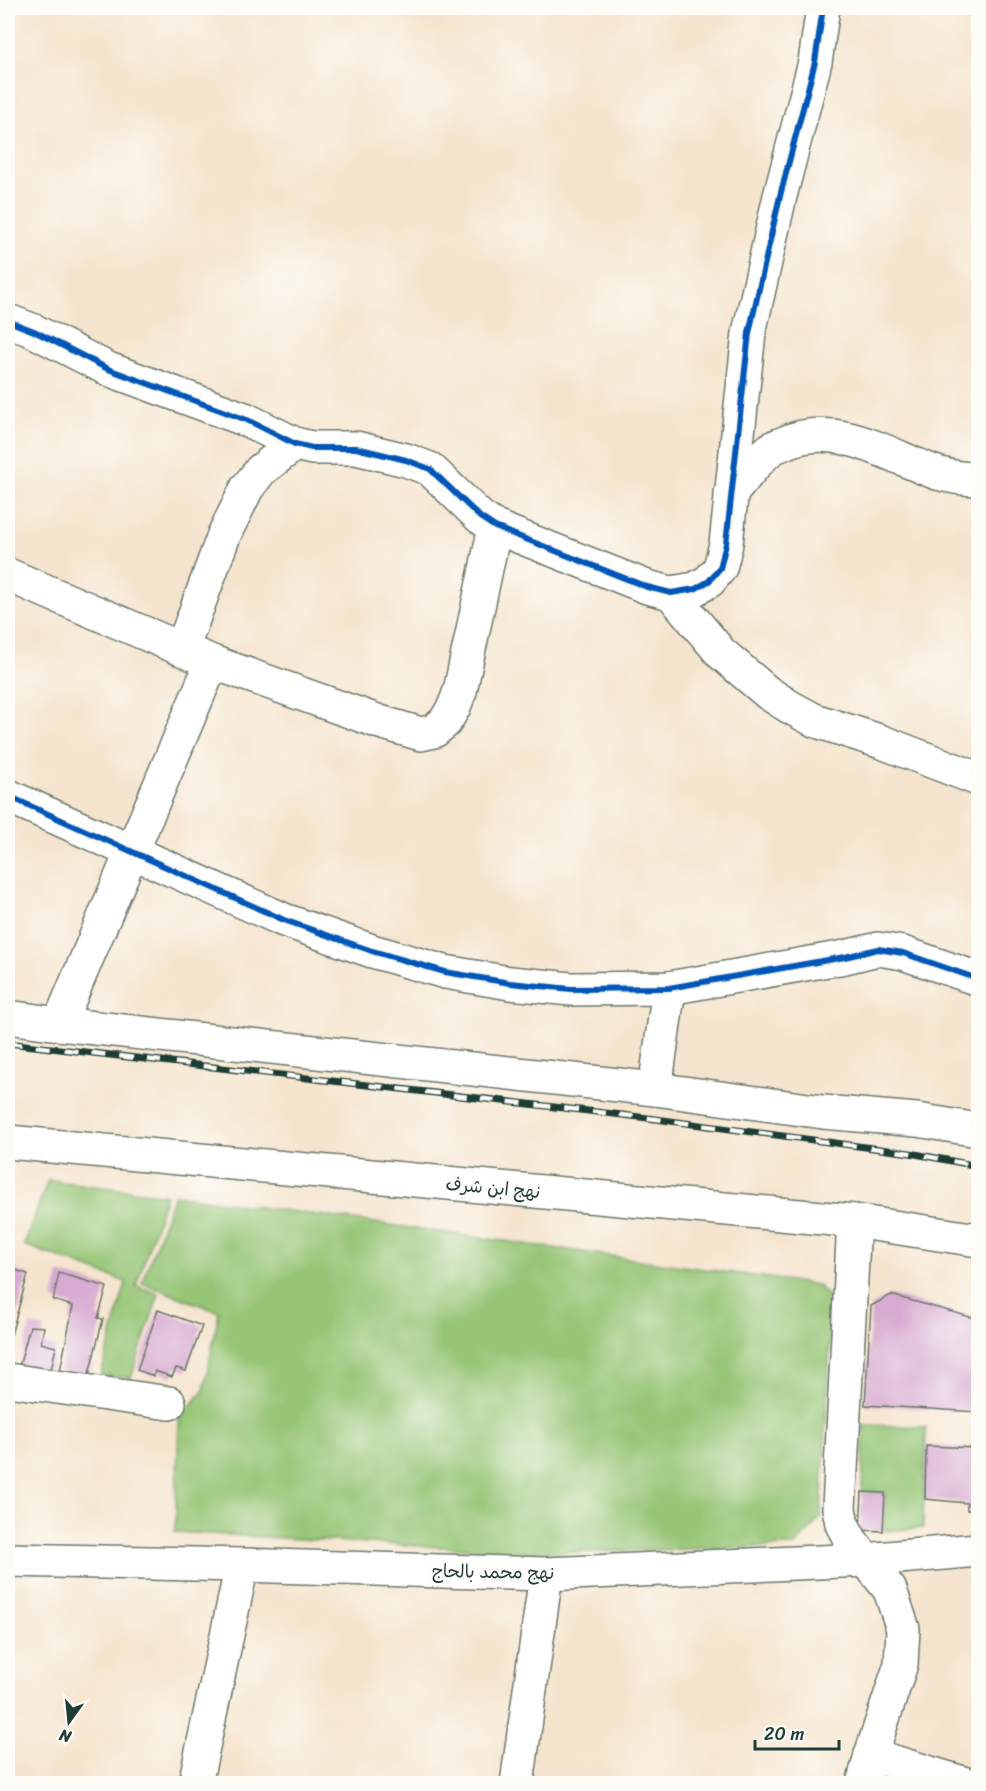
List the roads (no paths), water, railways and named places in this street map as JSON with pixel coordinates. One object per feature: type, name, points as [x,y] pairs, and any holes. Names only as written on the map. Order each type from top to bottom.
[{"type":"street","points":[[8,321],[34,331],[108,369],[247,420],[295,444],[312,448],[364,449],[406,460],[430,470],[480,517],[495,527],[647,587],[671,593],[695,589],[709,582],[720,568],[726,544],[749,333],[778,206],[815,62],[823,8]]},
{"type":"street","points":[[731,494],[772,448],[797,436],[820,434],[847,438],[939,473],[964,479],[978,479]]},
{"type":"street","points":[[182,649],[224,534],[247,488],[261,470],[295,444]]},
{"type":"street","points":[[8,575],[212,662],[380,722],[421,734],[434,731],[445,722],[460,691],[495,527]]},
{"type":"street","points":[[671,593],[720,653],[768,693],[790,707],[814,720],[882,742],[978,779]]},
{"type":"street","points":[[59,1024],[212,662]]},
{"type":"street","points":[[8,796],[285,920],[372,951],[445,972],[510,983],[571,989],[669,988],[845,957],[878,949],[903,953],[978,979]]},
{"type":"street","points":[[655,1089],[669,988]]},
{"type":"street","points":[[8,1017],[655,1089],[823,1113],[917,1120],[978,1130]]},
{"type":"street","name":"نهج ابن شرف","points":[[8,1142],[854,1221],[978,1240]]},
{"type":"street","points":[[854,1221],[839,1508],[842,1524],[851,1541],[890,1590],[903,1629],[901,1664],[867,1769],[966,1784]]},
{"type":"street","points":[[8,1380],[169,1403]]},
{"type":"street","name":"نهج محمد بالحاج","points":[[8,1560],[546,1574],[865,1560],[978,1551]]},
{"type":"street","points":[[195,1784],[242,1565]]},
{"type":"street","points":[[517,1784],[546,1574]]},
{"type":"railway","points":[[8,1043],[648,1118],[910,1153],[978,1166]]}]
